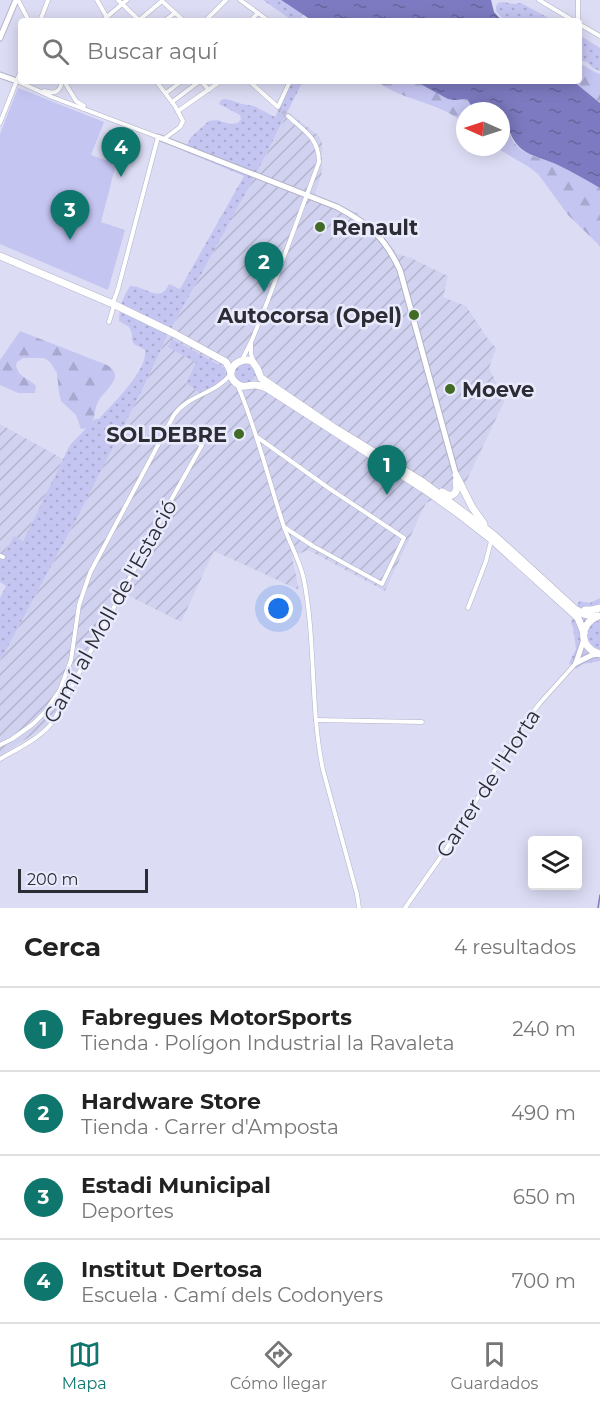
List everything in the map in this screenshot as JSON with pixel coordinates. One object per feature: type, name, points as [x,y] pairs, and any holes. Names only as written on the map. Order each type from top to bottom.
[{"type":"main road","points":[[0,256],[113,304],[176,334],[226,362],[248,360],[254,363],[261,378],[266,382],[333,427],[450,496],[457,490],[456,475]]},
{"type":"main road","points":[[231,372],[235,364],[240,361]]},
{"type":"main road","points":[[226,362],[237,384],[243,387],[262,386],[268,389],[425,490],[493,537],[578,618],[589,648],[600,654]]},
{"type":"main road","points":[[250,386],[257,378],[258,372]]},
{"type":"main road","points":[[456,475],[472,507],[493,537]]},
{"type":"main road","points":[[423,482],[493,537],[579,612],[598,616]]},
{"type":"main road","points":[[564,599],[579,608],[587,610],[600,608]]},
{"type":"main road","points":[[584,636],[587,623],[598,616]]},
{"type":"street","points":[[17,0],[27,18]]},
{"type":"street","points":[[1,36],[17,0]]},
{"type":"street","points":[[41,18],[48,0]]},
{"type":"street","points":[[97,0],[105,18]]},
{"type":"street","points":[[118,0],[136,18]]},
{"type":"street","points":[[108,18],[127,0]]},
{"type":"street","points":[[142,18],[162,0],[181,18]]},
{"type":"street","points":[[168,6],[172,0]]},
{"type":"street","points":[[208,18],[226,0]]},
{"type":"street","points":[[240,0],[265,18]]},
{"type":"street","points":[[539,0],[570,18]]},
{"type":"street","points":[[577,18],[578,0]]},
{"type":"street","points":[[168,18],[175,13]]},
{"type":"street","points":[[253,18],[258,13]]},
{"type":"street","points":[[582,25],[600,36]]},
{"type":"street","points":[[0,75],[17,81],[0,123]]},
{"type":"street","points":[[24,84],[337,207],[361,220],[378,234],[400,270],[456,475]]},
{"type":"street","points":[[32,87],[54,93],[60,89],[62,84]]},
{"type":"street","points":[[65,84],[78,103],[92,111]]},
{"type":"street","points":[[109,322],[161,139],[183,122],[158,84]]},
{"type":"street","points":[[166,93],[178,84]]},
{"type":"street","points":[[172,102],[197,84]]},
{"type":"street","points":[[204,84],[209,90]]},
{"type":"street","points":[[178,111],[216,84]]},
{"type":"street","points":[[252,84],[278,107],[289,84]]},
{"type":"street","points":[[69,103],[75,99]]},
{"type":"street","points":[[240,361],[252,340],[319,162],[317,145],[288,116]]},
{"type":"street","points":[[252,340],[251,354],[254,363]]},
{"type":"street","points":[[223,384],[231,372]]},
{"type":"street","points":[[0,745],[33,724],[45,712],[60,690],[71,660],[79,605],[90,573],[167,427],[180,407],[223,384],[237,384],[303,577],[312,653],[318,749],[359,908]]},
{"type":"street","points":[[245,402],[250,386]]},
{"type":"street","name":"Camí al Moll de l'Estació","points":[[0,759],[43,733],[50,726],[202,445],[167,427]]},
{"type":"street","points":[[257,437],[404,538],[382,584],[313,546],[284,527]]},
{"type":"street","points":[[468,608],[493,537]]},
{"type":"street","points":[[576,663],[584,636]]},
{"type":"street","points":[[576,663],[592,655],[600,654]]},
{"type":"street","name":"Carrer de l'Horta","points":[[405,908],[446,851],[522,726],[576,663]]},
{"type":"street","points":[[316,720],[422,722]]},
{"type":"shaded area","points":[[288,112],[319,136],[322,142],[322,172],[315,195],[357,213],[380,232],[397,254],[411,258],[448,276],[443,297],[466,306],[496,348],[489,368],[505,400],[465,484],[426,503],[385,591],[308,550],[292,557],[299,590],[214,551],[181,622],[119,591],[48,725],[0,756],[0,661],[76,520],[167,336]]},
{"type":"shaded area","points":[[0,424],[63,459],[23,541],[14,536],[0,560]]},
{"type":"green space","points":[[263,0],[281,0],[303,14],[301,18],[289,18]]},
{"type":"green space","points":[[498,3],[521,3],[548,18],[502,18],[496,11]]},
{"type":"green space","points":[[582,37],[600,48],[600,71],[582,61]]},
{"type":"green space","points":[[582,65],[600,74],[600,103],[577,84],[582,84]]},
{"type":"green space","points":[[292,84],[301,84],[255,176],[167,336],[76,520],[0,661],[0,598],[6,586],[0,582],[0,560],[14,536],[23,541],[70,445],[95,419],[99,419],[141,368],[145,350],[134,344],[129,327],[119,321],[125,294],[130,286],[157,294],[165,290],[169,284],[180,289],[244,176],[184,151],[191,137],[209,121],[238,123],[241,119],[240,115],[219,104],[225,99],[254,106],[275,117]]},
{"type":"green space","points":[[380,84],[421,84],[436,92],[467,99],[469,102],[456,102],[456,117]]},
{"type":"green space","points":[[18,88],[104,122],[91,155],[116,164],[101,222],[125,230],[108,290],[0,244],[0,134]]},
{"type":"green space","points":[[510,135],[521,150],[559,165],[600,188],[600,246],[568,215],[538,174],[510,156]]},
{"type":"green space","points":[[20,331],[112,369],[115,378],[99,400],[90,426],[81,429],[76,415],[61,401],[57,373],[50,362],[44,358],[23,358],[17,362],[16,366],[22,376],[36,386],[35,393],[18,393],[0,385],[0,360]]},
{"type":"green space","points":[[172,339],[224,368],[226,375],[222,382],[201,394],[186,383],[196,363],[168,347]]},
{"type":"green space","points":[[245,363],[252,366],[255,373],[252,380],[245,383],[238,380],[235,373],[238,366]]},
{"type":"green space","points":[[600,598],[600,661],[583,664],[576,669],[569,663],[576,649],[571,623],[579,601],[590,603]]},
{"type":"water","points":[[281,0],[491,0],[494,12],[499,18],[308,18]]},
{"type":"water","points":[[420,84],[577,84],[600,103],[600,188],[564,168],[522,150],[510,133],[510,102],[454,100]]},
{"type":"waterway","points":[[598,908],[600,895]]},
{"type":"tunnel","points":[[278,107],[288,116]]},
{"type":"place","name":"Institut Dertosa","points":[[121,177]]},
{"type":"place","name":"Renault","points":[[320,227]]},
{"type":"place","name":"Estadi Municipal","points":[[70,240]]},
{"type":"place","name":"Hardware Store","points":[[264,292]]},
{"type":"place","name":"Autocorsa (Opel)","points":[[414,315]]},
{"type":"place","name":"Moeve","points":[[450,389]]},
{"type":"place","name":"SOLDEBRE","points":[[239,434]]},
{"type":"place","name":"Fabregues MotorSports","points":[[387,495]]}]
